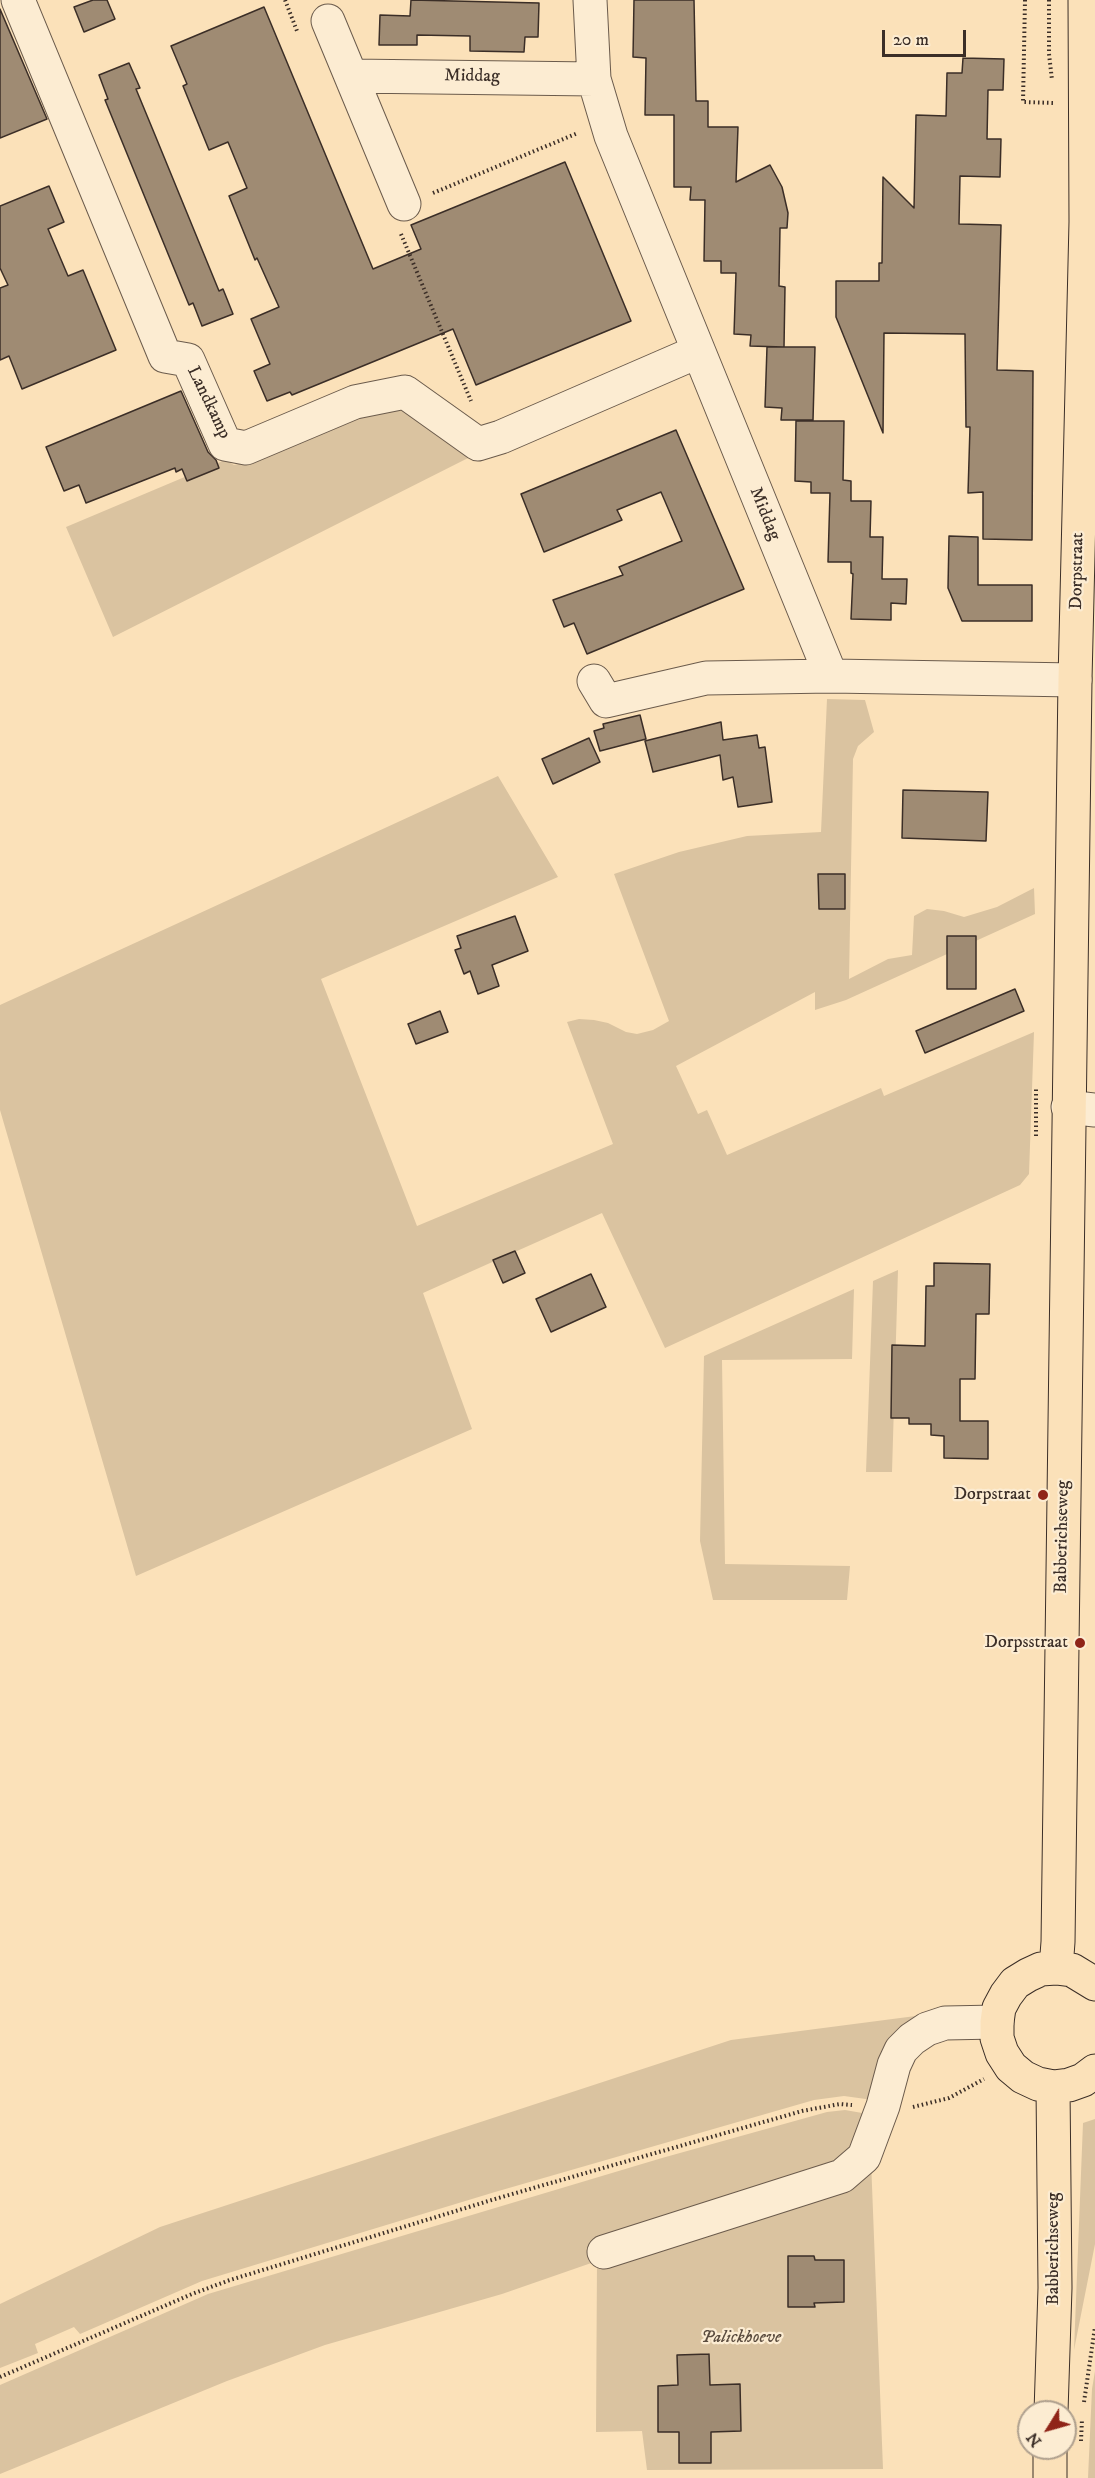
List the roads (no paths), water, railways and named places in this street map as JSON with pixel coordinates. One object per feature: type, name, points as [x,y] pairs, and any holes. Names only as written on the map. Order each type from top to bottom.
[{"type":"main road","name":"Dorpstraat","points":[[1082,1108],[1076,680],[1086,222],[1085,0]]},
{"type":"main road","name":"Babberichseweg","points":[[1056,1968],[1082,1108]]},
{"type":"main road","points":[[1095,1984],[1072,1970],[1041,1969],[1015,1983],[1002,2001],[997,2022],[1000,2046],[1011,2067],[1030,2080],[1053,2086],[1069,2085],[1083,2080],[1095,2071]]},
{"type":"main road","name":"Babberichseweg","points":[[1053,2086],[1055,2288],[1066,2400]]},
{"type":"main road","points":[[1050,2478],[1059,2460]]},
{"type":"street","name":"Landkamp","points":[[18,0],[165,356],[188,360],[225,444],[246,448],[355,402],[405,392],[478,444],[697,352]]},
{"type":"street","name":"Middag","points":[[590,0],[594,79],[607,121],[697,352],[831,676]]},
{"type":"street","points":[[328,21],[404,204]]},
{"type":"street","name":"Middag","points":[[351,76],[594,79]]},
{"type":"street","points":[[594,681],[606,701],[706,678],[831,676],[1076,680]]},
{"type":"street","points":[[604,2252],[842,2176],[864,2157],[883,2106],[894,2065],[901,2050],[918,2033],[945,2023],[997,2022]]},
{"type":"place","name":"Dorpstraat","points":[[1043,1495]]},
{"type":"place","name":"Dorpsstraat","points":[[1080,1643]]},
{"type":"park label","name":"Palickhoeve","points":[[741,2338]]}]
